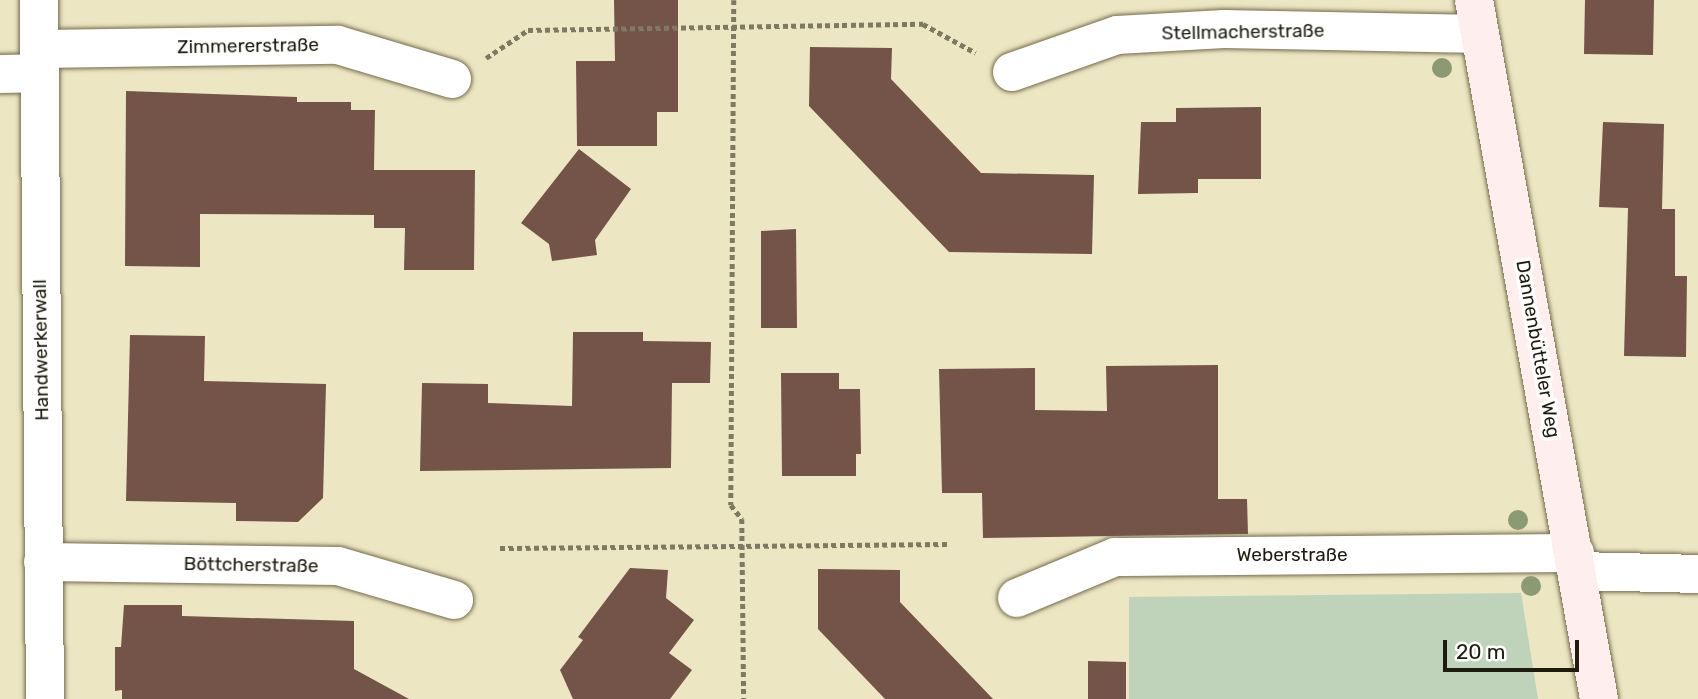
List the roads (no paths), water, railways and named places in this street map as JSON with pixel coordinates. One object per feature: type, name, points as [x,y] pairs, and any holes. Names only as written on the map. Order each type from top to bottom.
[{"type":"street","name":"Handwerkerwall","points":[[39,0],[45,699]]},
{"type":"street","name":"Stellmacherstraße","points":[[1012,72],[1117,35],[1477,17]]},
{"type":"street","name":"Dannenbütteler Weg","points":[[1477,17],[1599,699]]},
{"type":"street","name":"Zimmererstraße","points":[[0,74],[39,61],[338,45],[453,79]]},
{"type":"street","name":"Weberstraße","points":[[1017,598],[1115,557],[1576,562],[1698,575]]},
{"type":"street","name":"Böttcherstraße","points":[[43,562],[338,566],[454,600]]}]
